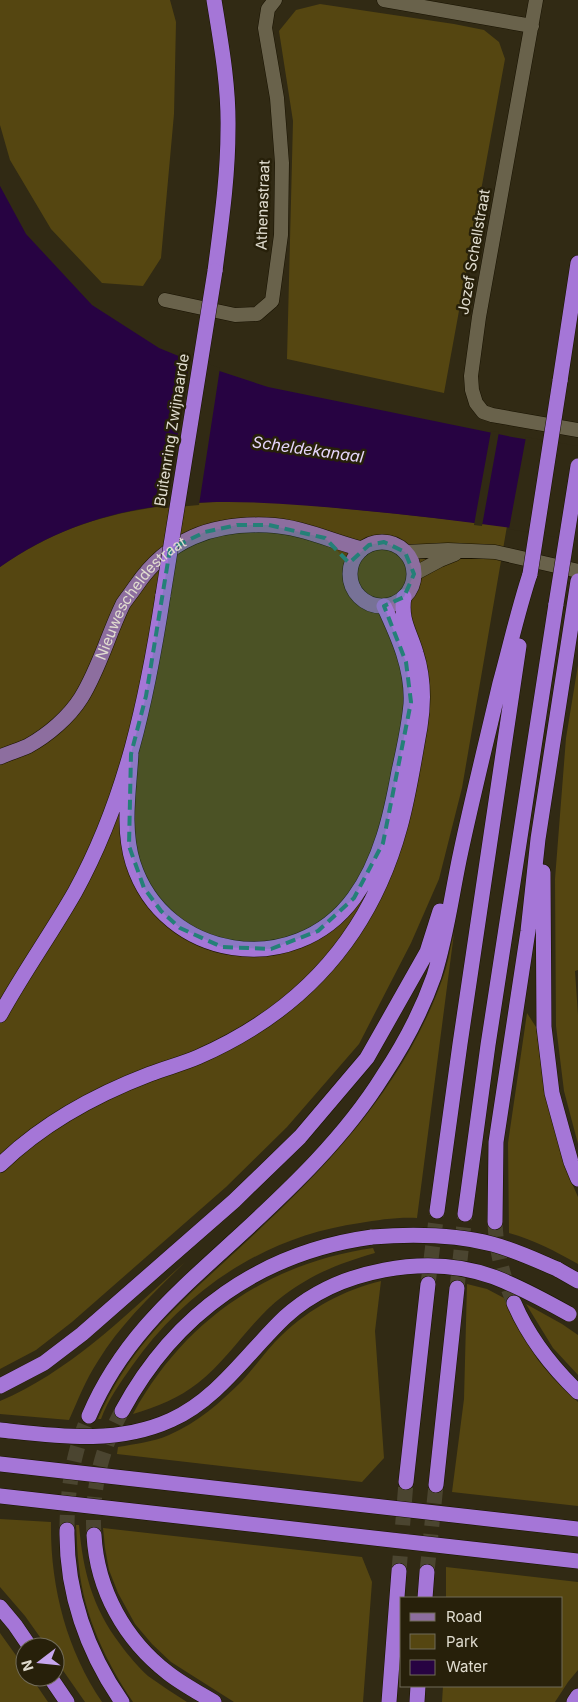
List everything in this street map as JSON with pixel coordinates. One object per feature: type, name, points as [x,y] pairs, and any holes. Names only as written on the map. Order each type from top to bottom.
[{"type":"highway","name":"Buitenring Zwijnaarde","points":[[131,754],[146,696],[215,271],[221,223],[228,129],[225,67],[214,0]]},
{"type":"highway","points":[[437,1211],[524,598],[578,263]]},
{"type":"highway","points":[[465,1214],[488,1045],[578,466]]},
{"type":"highway","points":[[495,1222],[496,1142],[528,931],[538,839],[578,581]]},
{"type":"highway","points":[[0,1165],[14,1151],[72,1110],[149,1074],[196,1058],[256,1027],[285,1007],[314,980],[336,955],[374,897],[397,837],[420,728],[423,691],[421,670],[403,619],[404,597]]},
{"type":"highway","points":[[89,1416],[112,1369],[130,1344],[153,1317],[299,1179],[356,1115],[382,1078],[407,1036],[434,976],[462,848],[524,598]]},
{"type":"highway","points":[[131,754],[127,823],[129,846],[133,864],[144,888],[161,911],[180,928],[200,938],[222,947],[247,951],[271,949],[294,943],[318,931],[337,917],[354,898],[370,871],[382,843],[395,794],[408,728],[411,702],[410,683],[396,630],[384,606]]},
{"type":"highway","points":[[554,736],[543,878],[544,1026],[552,1094],[571,1162],[578,1179]]},
{"type":"highway","points":[[0,1015],[75,891],[97,846],[120,789],[131,754]]},
{"type":"highway","points":[[5,1384],[44,1363],[82,1334],[234,1201],[300,1137],[345,1085],[367,1058],[427,952],[462,848]]},
{"type":"highway","points":[[122,1410],[131,1394],[165,1348],[190,1321],[226,1292],[249,1277],[299,1254],[325,1246],[372,1237],[418,1235],[455,1238],[492,1244],[558,1270],[578,1281]]},
{"type":"highway","points":[[0,1430],[71,1437],[99,1436],[133,1432],[172,1420],[215,1390],[286,1316],[302,1304],[337,1283],[376,1271],[416,1267],[464,1270],[493,1277],[532,1293],[573,1317]]},
{"type":"highway","points":[[406,1482],[428,1284]]},
{"type":"highway","points":[[436,1485],[457,1288]]},
{"type":"highway","points":[[514,1303],[544,1356],[578,1392]]},
{"type":"highway","points":[[0,1464],[578,1529]]},
{"type":"highway","points":[[0,1496],[578,1561]]},
{"type":"highway","points":[[67,1530],[70,1573],[76,1603],[85,1632],[96,1660],[122,1702]]},
{"type":"highway","points":[[94,1535],[95,1553],[102,1582],[112,1606],[134,1640],[150,1658],[169,1674],[214,1702]]},
{"type":"highway","points":[[389,1702],[399,1571]]},
{"type":"highway","points":[[425,1597],[427,1572]]},
{"type":"highway","points":[[0,1607],[23,1637]]},
{"type":"highway","points":[[57,1687],[67,1702]]},
{"type":"highway","points":[[417,1702],[418,1687]]},
{"type":"highway","points":[[574,1702],[578,1696]]},
{"type":"main road","name":"Nieuwescheldestraat","points":[[0,757],[29,745],[56,726],[81,698],[95,671],[124,603],[159,558],[178,544],[205,532],[237,525],[277,526],[304,530],[362,548],[376,542],[384,542],[392,544],[405,552]]},
{"type":"main road","name":"Nieuwescheldestraat","points":[[325,538],[351,565]]},
{"type":"main road","points":[[362,548],[355,556],[351,565],[350,576],[352,586],[364,601],[384,606],[395,603],[404,597],[412,583],[414,574],[405,552]]},
{"type":"street","name":"Athenastraat","points":[[165,300],[235,315],[257,314],[272,301],[281,235],[282,163],[277,98],[265,28],[268,9],[275,0]]},
{"type":"street","points":[[384,0],[532,26]]},
{"type":"street","name":"Jozef Schellstraat","points":[[536,0],[479,317],[471,376],[472,390],[476,403],[483,412],[578,430]]},
{"type":"street","name":"Nieuwescheldestraat","points":[[414,574],[463,550]]},
{"type":"street","name":"Nieuwescheldestraat","points":[[405,552],[463,550],[495,552],[530,567],[578,571]]},
{"type":"highlighted area","points":[[237,525],[269,525],[325,538],[349,563],[369,545],[384,542],[405,552],[414,574],[404,597],[384,606],[406,662],[411,702],[383,843],[354,898],[318,931],[271,949],[222,947],[180,928],[161,911],[144,888],[129,846],[131,754],[146,696],[170,549],[205,532]]},
{"type":"green space","points":[[0,0],[170,0],[176,22],[174,114],[161,258],[143,286],[102,283],[51,229],[10,160],[0,125]]},
{"type":"green space","points":[[320,4],[484,30],[499,42],[505,59],[444,393],[287,359],[293,121],[279,31],[296,10]]},
{"type":"green space","points":[[238,501],[277,502],[507,526],[462,788],[439,879],[411,943],[359,1044],[287,1127],[226,1187],[72,1322],[36,1350],[0,1369],[0,567],[28,549],[56,535],[114,515],[174,505]]},
{"type":"green space","points":[[578,665],[578,970],[575,971],[578,1015],[578,1144],[564,1091],[556,1026],[555,879],[566,738]]},
{"type":"green space","points":[[454,933],[417,1218],[381,1220],[325,1230],[292,1240],[231,1270],[203,1290],[153,1338],[119,1385],[101,1419],[98,1419],[127,1366],[162,1322],[277,1213],[361,1122],[407,1055],[426,1019],[444,974]]},
{"type":"green space","points":[[527,1013],[536,1027],[545,1095],[564,1165],[578,1197],[578,1264],[544,1246],[509,1233],[508,1143]]},
{"type":"green space","points":[[373,1248],[375,1253],[327,1270],[294,1288],[271,1306],[220,1362],[198,1383],[167,1402],[133,1414],[154,1380],[177,1351],[204,1324],[233,1301],[265,1282],[299,1267],[335,1256]]},
{"type":"green space","points":[[185,1262],[138,1309],[107,1347],[82,1390],[69,1420],[0,1414],[0,1401],[26,1389],[75,1357]]},
{"type":"green space","points":[[381,1281],[375,1331],[384,1458],[362,1482],[117,1454],[118,1447],[163,1437],[199,1418],[234,1389],[277,1340],[304,1316],[328,1301],[354,1289]]},
{"type":"green space","points":[[467,1284],[487,1289],[504,1298],[513,1320],[538,1360],[553,1378],[578,1402],[578,1506],[452,1492],[464,1399]]},
{"type":"green space","points":[[526,1304],[578,1335],[578,1375],[553,1348]]},
{"type":"green space","points":[[0,1519],[51,1522],[53,1569],[63,1616],[79,1660],[89,1682],[102,1702],[85,1702],[65,1673],[65,1637],[40,1637],[0,1587]]},
{"type":"green space","points":[[76,1525],[79,1525],[83,1558],[90,1588],[110,1630],[126,1652],[148,1676],[187,1702],[133,1702],[123,1687],[105,1655],[91,1621],[78,1562]]},
{"type":"green space","points":[[103,1528],[362,1557],[372,1582],[363,1702],[234,1702],[171,1662],[135,1624],[118,1593],[109,1570]]},
{"type":"green space","points":[[446,1567],[578,1582],[578,1670],[555,1702],[442,1702],[443,1687],[563,1687],[563,1597],[446,1597]]},
{"type":"green space","points":[[0,1633],[15,1654],[15,1687],[38,1687],[48,1702],[0,1702]]},
{"type":"water","name":"Scheldekanaal","points":[[0,186],[26,234],[92,305],[159,348],[198,364],[268,387],[512,437],[578,448],[578,538],[385,513],[309,506],[217,502],[172,505],[128,512],[85,524],[42,542],[0,567]]},
{"type":"pier","points":[[190,358],[220,368],[199,505],[166,508]]},
{"type":"pier","points":[[491,431],[499,432],[482,526],[474,525]]},
{"type":"pier","points":[[526,437],[578,446],[578,541],[509,529]]},
{"type":"tunnel","points":[[428,1284],[437,1211]]},
{"type":"tunnel","points":[[457,1288],[465,1214]]},
{"type":"tunnel","points":[[495,1222],[501,1264],[514,1303]]},
{"type":"tunnel","points":[[94,1535],[94,1502],[99,1471],[108,1440],[122,1411]]},
{"type":"tunnel","points":[[67,1530],[72,1471],[83,1429],[89,1416]]},
{"type":"tunnel","points":[[399,1571],[406,1482]]},
{"type":"tunnel","points":[[427,1572],[436,1485]]}]
